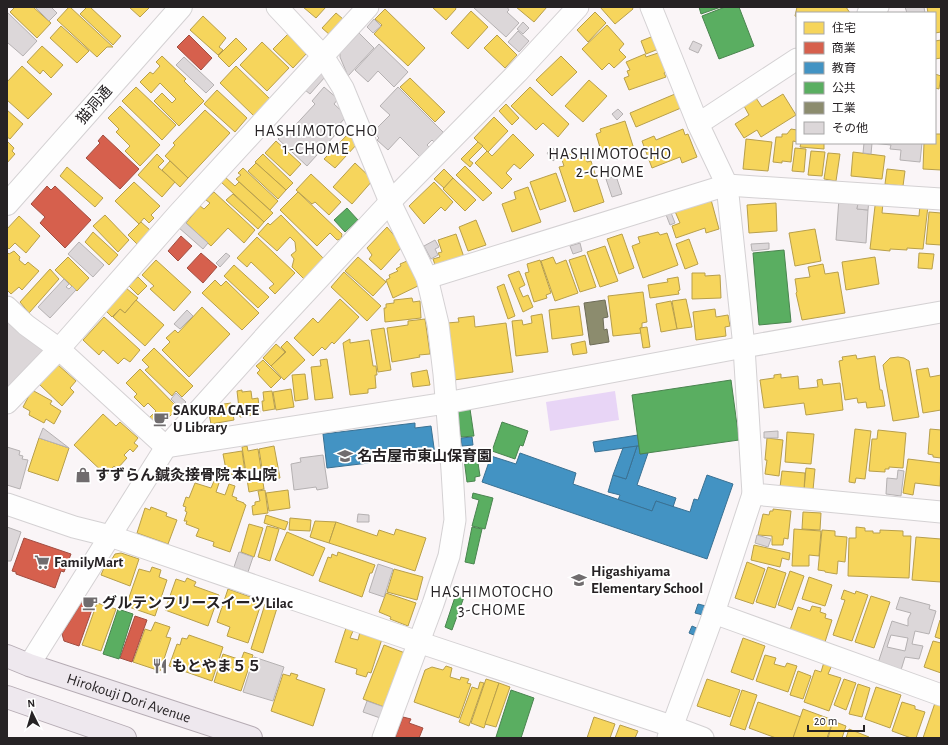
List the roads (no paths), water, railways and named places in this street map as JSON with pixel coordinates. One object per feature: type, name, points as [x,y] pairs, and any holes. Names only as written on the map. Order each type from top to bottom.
[{"type":"main road","name":"Hirokouji Dori Avenue","points":[[7,656],[29,665],[251,738]]},
{"type":"main road","points":[[7,697],[125,738]]},
{"type":"street","name":"猫洞通","points":[[7,204],[181,7]]},
{"type":"street","points":[[277,7],[323,56],[343,88],[390,202],[428,278],[438,324],[452,470],[455,520],[449,556],[383,738]]},
{"type":"street","points":[[7,403],[59,349],[178,214],[368,7]]},
{"type":"street","points":[[29,665],[166,447],[270,331],[390,202],[517,73],[578,7]]},
{"type":"street","points":[[651,7],[698,124],[727,185],[744,347],[754,494],[714,612],[669,732]]},
{"type":"street","points":[[698,124],[796,60]]},
{"type":"street","points":[[428,278],[727,185],[941,199]]},
{"type":"street","points":[[7,307],[26,325],[59,349],[166,447]]},
{"type":"street","points":[[166,447],[446,403],[941,312]]},
{"type":"street","points":[[754,494],[941,512]]},
{"type":"street","points":[[7,504],[74,527],[110,536],[418,642],[669,732],[703,738]]},
{"type":"street","points":[[714,612],[941,695]]},
{"type":"place","name":"SAKURA CAFE U Library","points":[[161,419]]},
{"type":"place","name":"名古屋市東山保育園","points":[[345,456]]},
{"type":"place","name":"すずらん鍼灸接骨院 本山院","points":[[83,475]]},
{"type":"place","name":"FamilyMart","points":[[42,562]]},
{"type":"place","name":"Higashiyama Elementary School","points":[[579,580]]},
{"type":"place","name":"グルテンフリースイーツLilac","points":[[90,603]]},
{"type":"place","name":"もとやま５５","points":[[160,666]]},
{"type":"district","name":"HASHIMOTOCHO 1-CHOME","points":[[316,139]]},
{"type":"district","name":"HASHIMOTOCHO 2-CHOME","points":[[610,162]]},
{"type":"district","name":"HASHIMOTOCHO 3-CHOME","points":[[492,600]]}]
